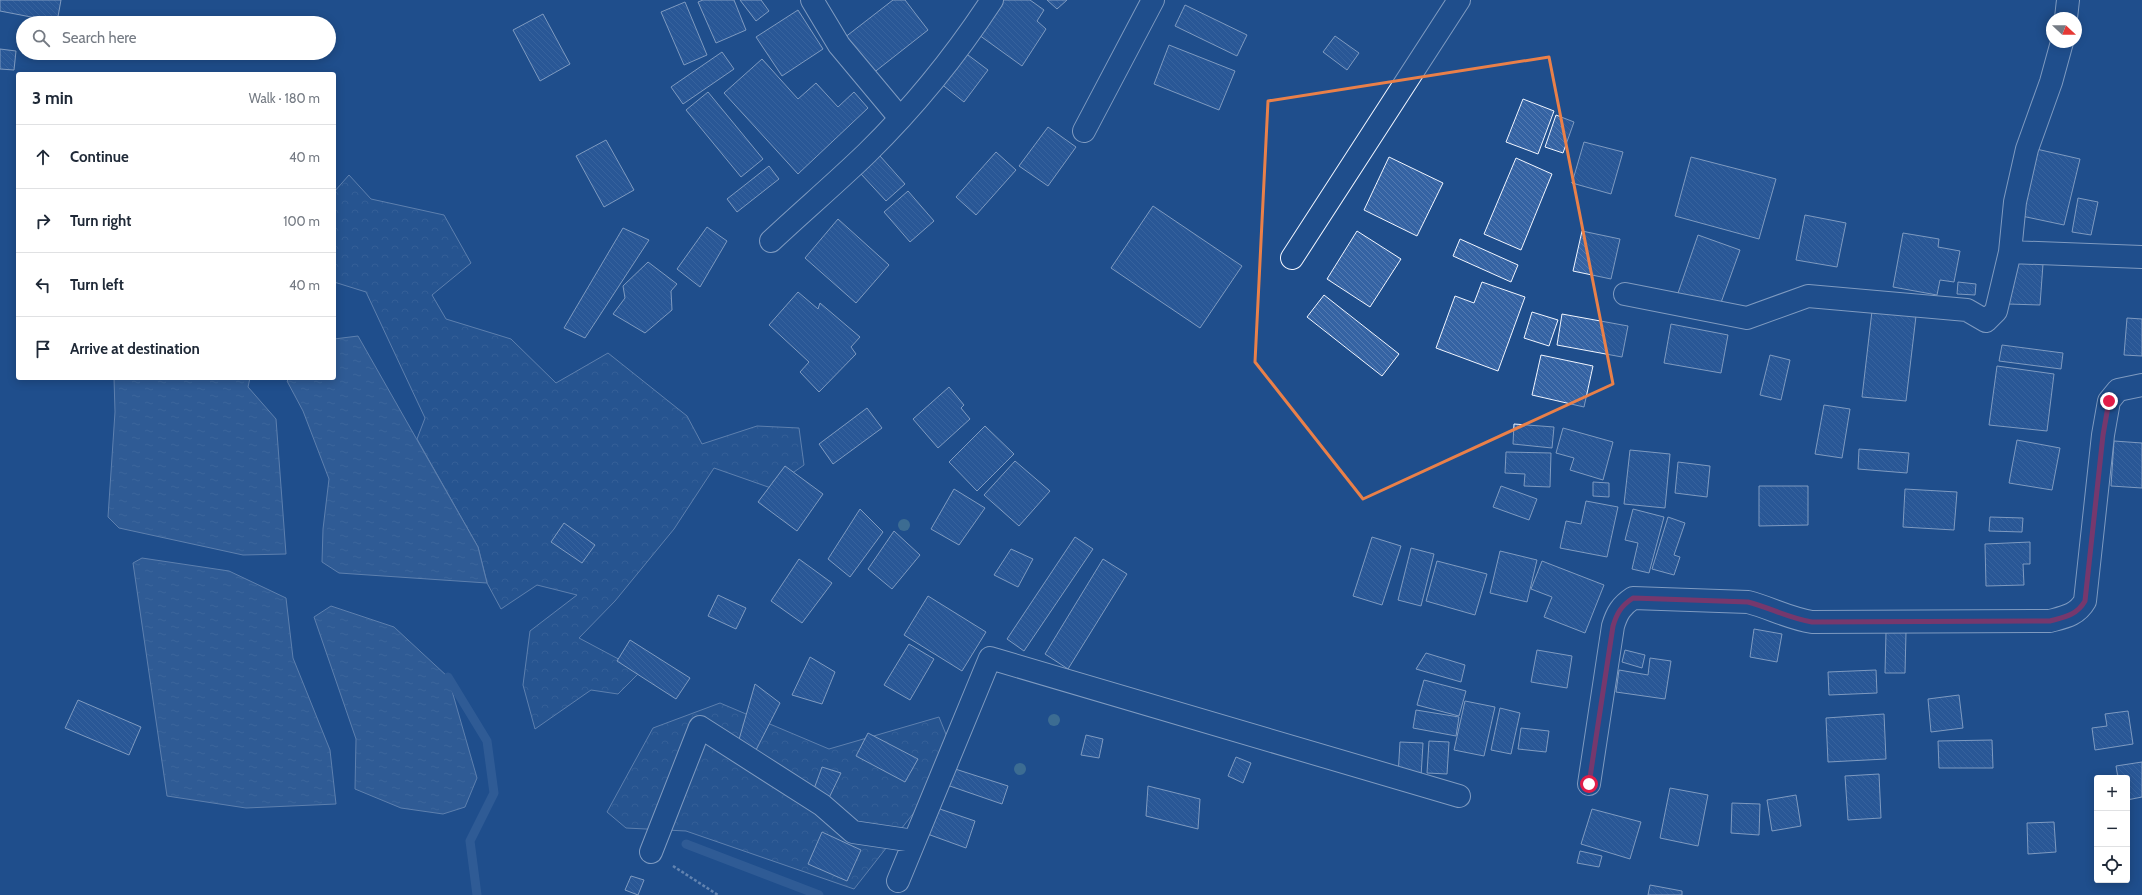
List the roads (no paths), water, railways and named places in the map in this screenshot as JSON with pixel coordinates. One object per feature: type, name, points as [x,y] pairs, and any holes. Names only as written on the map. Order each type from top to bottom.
[{"type":"street","points":[[812,0],[839,45],[900,118]]},
{"type":"street","points":[[771,241],[868,152],[900,118],[933,81],[992,0]]},
{"type":"street","points":[[1084,131],[1153,0]]},
{"type":"street","points":[[1292,258],[1458,0]]},
{"type":"street","points":[[2067,12],[2068,0]]},
{"type":"street","points":[[1625,294],[1747,318],[1808,296],[1967,310],[1986,320],[1996,311],[2010,252],[2015,202],[2027,149],[2051,82],[2060,48]]},
{"type":"street","points":[[2010,252],[2142,257]]},
{"type":"street","points":[[1589,784],[1613,626],[1617,614],[1623,605],[1633,598],[1748,602],[1766,606],[1782,615],[1812,622],[2050,621],[2070,616],[2080,609],[2085,601],[2103,435],[2109,401],[2118,390],[2142,385]]},
{"type":"street","points":[[898,881],[990,658],[1459,796]]},
{"type":"street","points":[[651,852],[700,727],[822,805],[852,832],[914,841]]},
{"type":"water","points":[[358,336],[478,547],[487,583],[339,573],[322,562],[323,529],[329,479],[303,411],[287,381],[336,380],[336,339]]},
{"type":"water","points":[[114,380],[250,380],[248,387],[276,419],[286,554],[243,555],[119,528],[108,517],[115,412]]},
{"type":"water","points":[[142,558],[229,571],[286,598],[293,658],[330,750],[336,804],[246,808],[167,796],[133,563]]},
{"type":"water","points":[[331,606],[394,627],[448,677],[477,778],[465,807],[443,814],[401,808],[355,789],[356,739],[314,617]]},
{"type":"waterway","points":[[448,677],[487,741],[494,793],[470,841],[477,895]]},
{"type":"waterway","points":[[686,844],[819,895]]}]
